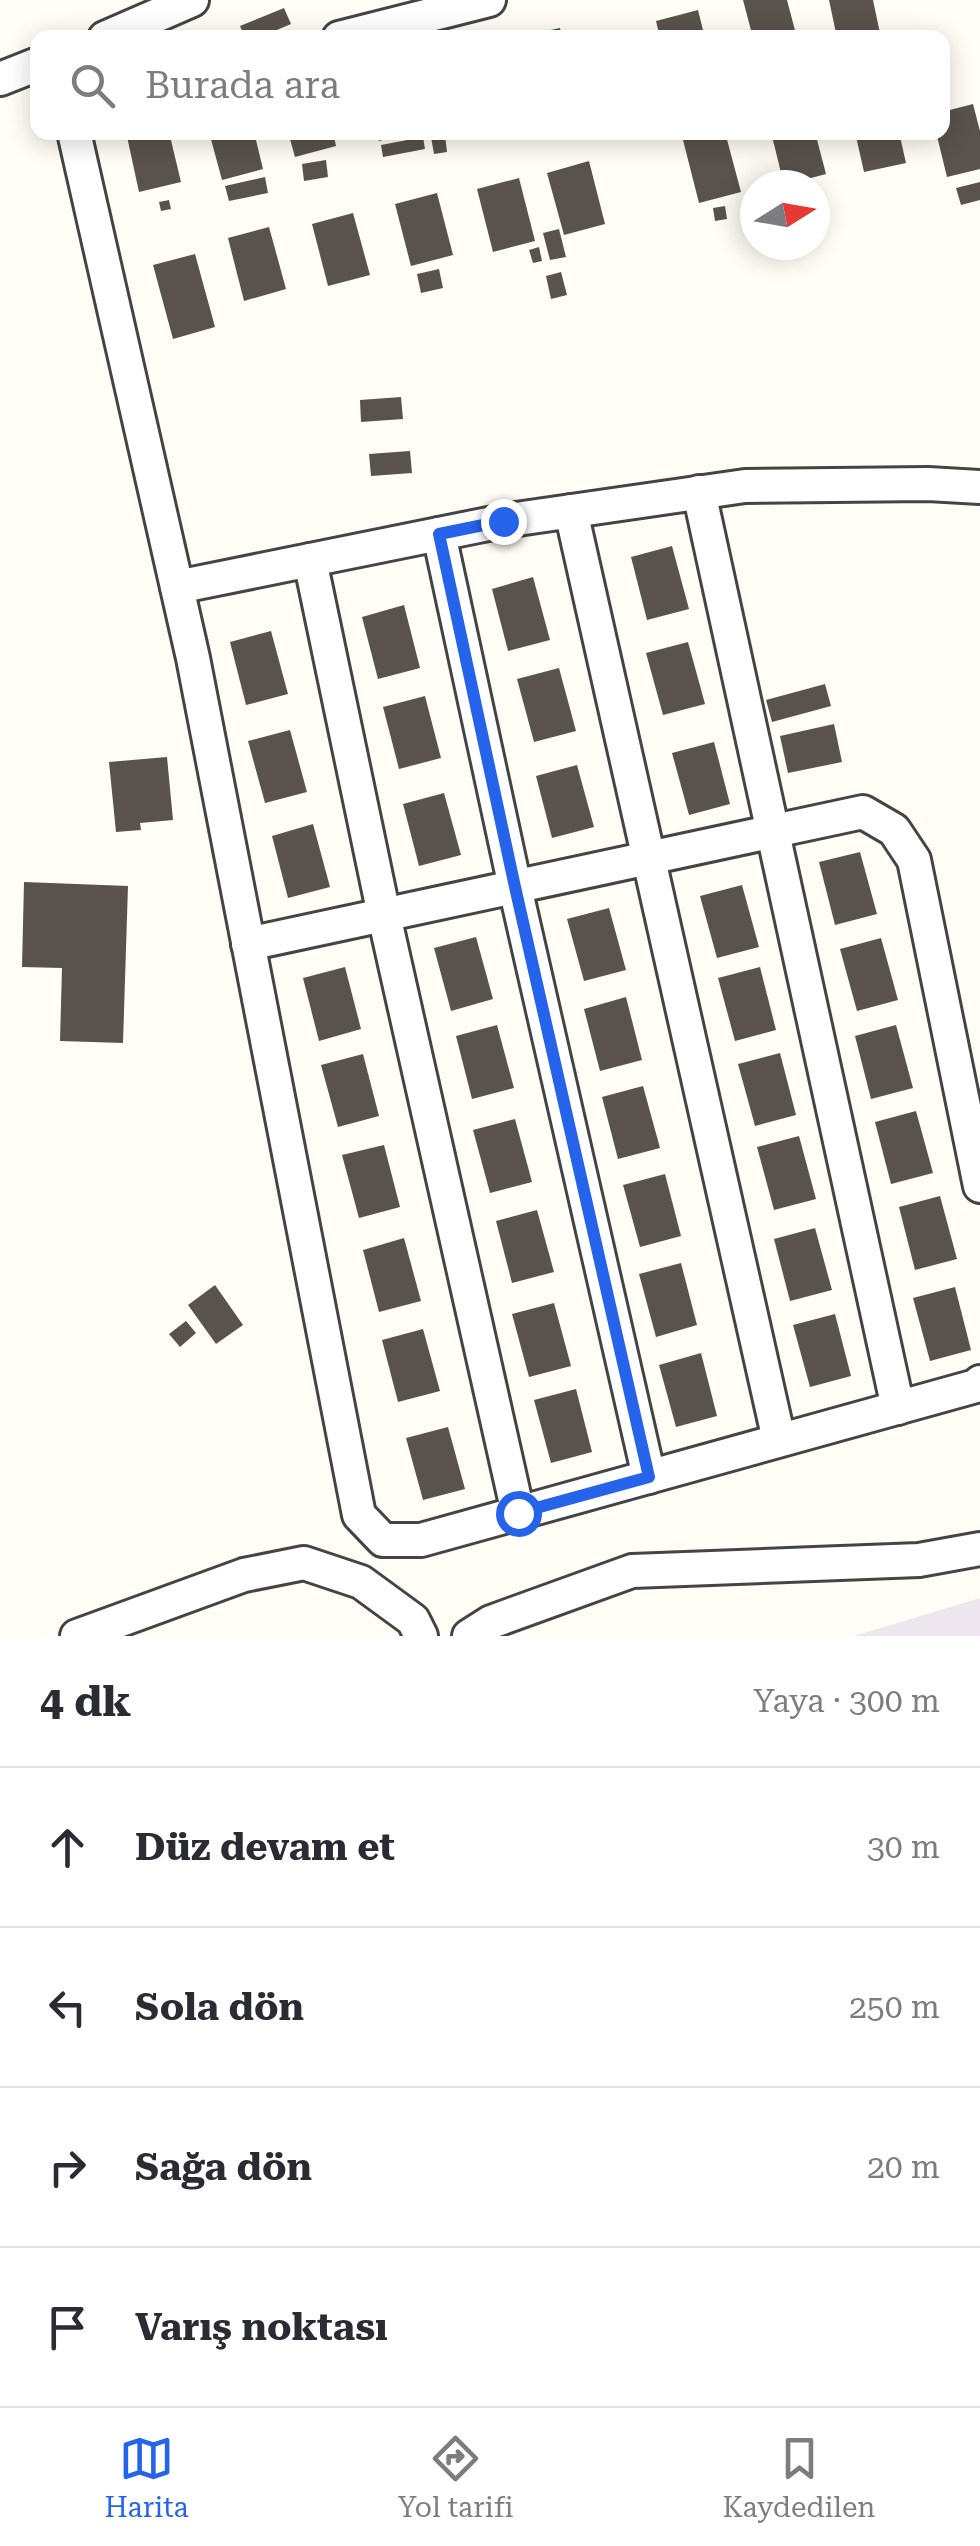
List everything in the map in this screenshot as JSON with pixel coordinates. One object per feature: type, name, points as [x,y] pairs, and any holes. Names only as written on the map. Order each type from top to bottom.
[{"type":"street","points":[[123,30],[192,0]]},
{"type":"street","points":[[370,30],[488,0]]},
{"type":"street","points":[[0,79],[30,69]]},
{"type":"street","points":[[76,140],[193,658],[359,1515],[384,1540],[421,1540],[980,1382]]},
{"type":"street","points":[[177,587],[503,521],[745,486],[980,487]]},
{"type":"street","points":[[700,492],[898,1408]]},
{"type":"street","points":[[571,511],[780,1440]]},
{"type":"street","points":[[439,534],[649,1477]]},
{"type":"street","points":[[310,560],[384,915],[518,1513]]},
{"type":"street","points":[[248,944],[863,812],[894,830],[914,860],[980,1186]]},
{"type":"street","points":[[469,1636],[491,1622],[632,1571],[919,1560],[980,1550]]},
{"type":"street","points":[[77,1636],[244,1575],[304,1562],[361,1582],[413,1620],[421,1636]]},
{"type":"shaded area","points":[[980,1598],[980,1636],[854,1636]]},
{"type":"building","points":[[743,0],[787,0],[795,30],[751,30]]},
{"type":"building","points":[[829,0],[873,0],[879,30],[835,30]]},
{"type":"building","points":[[284,8],[291,24],[277,30],[242,30],[240,26]]},
{"type":"building","points":[[698,10],[703,30],[658,30],[656,21]]},
{"type":"building","points":[[973,104],[980,131],[980,169],[947,177],[938,140],[950,140],[950,110]]},
{"type":"building","points":[[128,140],[171,140],[181,182],[139,192]]},
{"type":"building","points":[[211,140],[256,140],[263,169],[222,180]]},
{"type":"building","points":[[290,140],[335,140],[336,146],[295,157]]},
{"type":"building","points":[[424,140],[425,149],[383,157],[381,145]]},
{"type":"building","points":[[432,140],[446,140],[447,152],[434,154]]},
{"type":"building","points":[[683,140],[727,140],[740,192],[699,203]]},
{"type":"building","points":[[773,140],[817,140],[825,170],[780,170]]},
{"type":"building","points":[[857,140],[901,140],[906,163],[864,172]]},
{"type":"building","points":[[326,160],[328,177],[304,181],[302,164]]},
{"type":"building","points":[[589,161],[605,224],[564,235],[547,173]]},
{"type":"building","points":[[265,177],[268,193],[229,201],[225,186]]},
{"type":"building","points":[[519,178],[535,241],[493,252],[477,189]]},
{"type":"building","points":[[980,182],[980,200],[961,205],[956,188]]},
{"type":"building","points":[[437,193],[453,255],[411,266],[395,204]]},
{"type":"building","points":[[169,200],[171,209],[161,211],[159,202]]},
{"type":"building","points":[[725,206],[727,219],[715,221],[713,208]]},
{"type":"building","points":[[353,213],[370,275],[328,286],[312,224]]},
{"type":"building","points":[[269,227],[286,289],[244,301],[228,238]]},
{"type":"building","points":[[559,229],[566,257],[550,260],[543,233]]},
{"type":"building","points":[[539,247],[542,261],[533,263],[529,250]]},
{"type":"building","points":[[195,254],[215,327],[173,339],[153,265]]},
{"type":"building","points":[[439,269],[443,288],[421,293],[417,274]]},
{"type":"building","points":[[561,272],[567,295],[551,299],[546,276]]},
{"type":"building","points":[[401,397],[403,419],[361,422],[360,400]]},
{"type":"building","points":[[410,451],[412,473],[371,476],[369,454]]},
{"type":"building","points":[[672,546],[689,609],[647,620],[631,557]]},
{"type":"building","points":[[533,577],[550,640],[508,651],[492,589]]},
{"type":"building","points":[[404,605],[420,668],[378,679],[362,617]]},
{"type":"building","points":[[271,631],[288,694],[246,705],[230,642]]},
{"type":"building","points":[[688,642],[705,704],[663,715],[646,653]]},
{"type":"building","points":[[559,668],[576,731],[534,742],[517,679]]},
{"type":"building","points":[[825,684],[831,706],[772,722],[766,700]]},
{"type":"building","points":[[425,696],[441,758],[399,769],[383,707]]},
{"type":"building","points":[[834,724],[842,762],[788,773],[780,736]]},
{"type":"building","points":[[290,730],[307,792],[265,803],[248,741]]},
{"type":"building","points":[[714,742],[730,804],[689,815],[672,753]]},
{"type":"building","points":[[167,757],[173,820],[140,823],[141,830],[116,832],[109,762]]},
{"type":"building","points":[[577,765],[594,827],[552,838],[536,776]]},
{"type":"building","points":[[444,793],[461,855],[419,866],[403,804]]},
{"type":"building","points":[[313,824],[330,887],[288,898],[272,836]]},
{"type":"building","points":[[860,852],[877,914],[835,925],[819,862]]},
{"type":"building","points":[[24,882],[128,886],[123,1043],[60,1041],[62,968],[22,967]]},
{"type":"building","points":[[742,885],[759,947],[717,958],[700,896]]},
{"type":"building","points":[[609,908],[626,970],[584,981],[567,919]]},
{"type":"building","points":[[476,937],[493,999],[451,1011],[434,948]]},
{"type":"building","points":[[881,938],[898,1000],[857,1011],[840,949]]},
{"type":"building","points":[[345,967],[361,1029],[319,1041],[303,978]]},
{"type":"building","points":[[760,967],[776,1030],[735,1041],[718,978]]},
{"type":"building","points":[[626,997],[642,1060],[600,1071],[584,1009]]},
{"type":"building","points":[[497,1025],[514,1088],[472,1099],[456,1036]]},
{"type":"building","points":[[896,1025],[913,1088],[871,1099],[855,1036]]},
{"type":"building","points":[[780,1053],[796,1115],[755,1126],[738,1064]]},
{"type":"building","points":[[363,1054],[379,1116],[338,1127],[321,1065]]},
{"type":"building","points":[[643,1086],[660,1148],[618,1159],[602,1097]]},
{"type":"building","points":[[916,1111],[933,1173],[891,1184],[875,1122]]},
{"type":"building","points":[[515,1119],[532,1182],[490,1193],[473,1130]]},
{"type":"building","points":[[799,1136],[816,1199],[774,1210],[757,1147]]},
{"type":"building","points":[[384,1145],[400,1207],[359,1218],[342,1155]]},
{"type":"building","points":[[665,1174],[681,1236],[640,1247],[623,1185]]},
{"type":"building","points":[[940,1196],[957,1259],[915,1270],[899,1207]]},
{"type":"building","points":[[537,1210],[554,1272],[512,1283],[496,1221]]},
{"type":"building","points":[[815,1228],[832,1290],[790,1301],[774,1239]]},
{"type":"building","points":[[404,1238],[421,1301],[379,1312],[363,1250]]},
{"type":"building","points":[[681,1263],[697,1325],[656,1337],[639,1274]]},
{"type":"building","points":[[215,1285],[243,1325],[216,1344],[188,1305]]},
{"type":"building","points":[[955,1287],[971,1350],[930,1361],[913,1298]]},
{"type":"building","points":[[554,1303],[571,1366],[529,1377],[512,1314]]},
{"type":"building","points":[[835,1314],[851,1376],[810,1387],[793,1325]]},
{"type":"building","points":[[186,1321],[196,1333],[180,1347],[169,1334]]},
{"type":"building","points":[[423,1329],[440,1391],[398,1402],[382,1340]]},
{"type":"building","points":[[701,1353],[717,1416],[676,1427],[659,1365]]},
{"type":"building","points":[[576,1389],[592,1452],[551,1463],[534,1400]]},
{"type":"building","points":[[448,1427],[465,1489],[423,1500],[406,1438]]},
{"type":"route","points":[[503,521],[439,534],[649,1477],[518,1513]]}]
